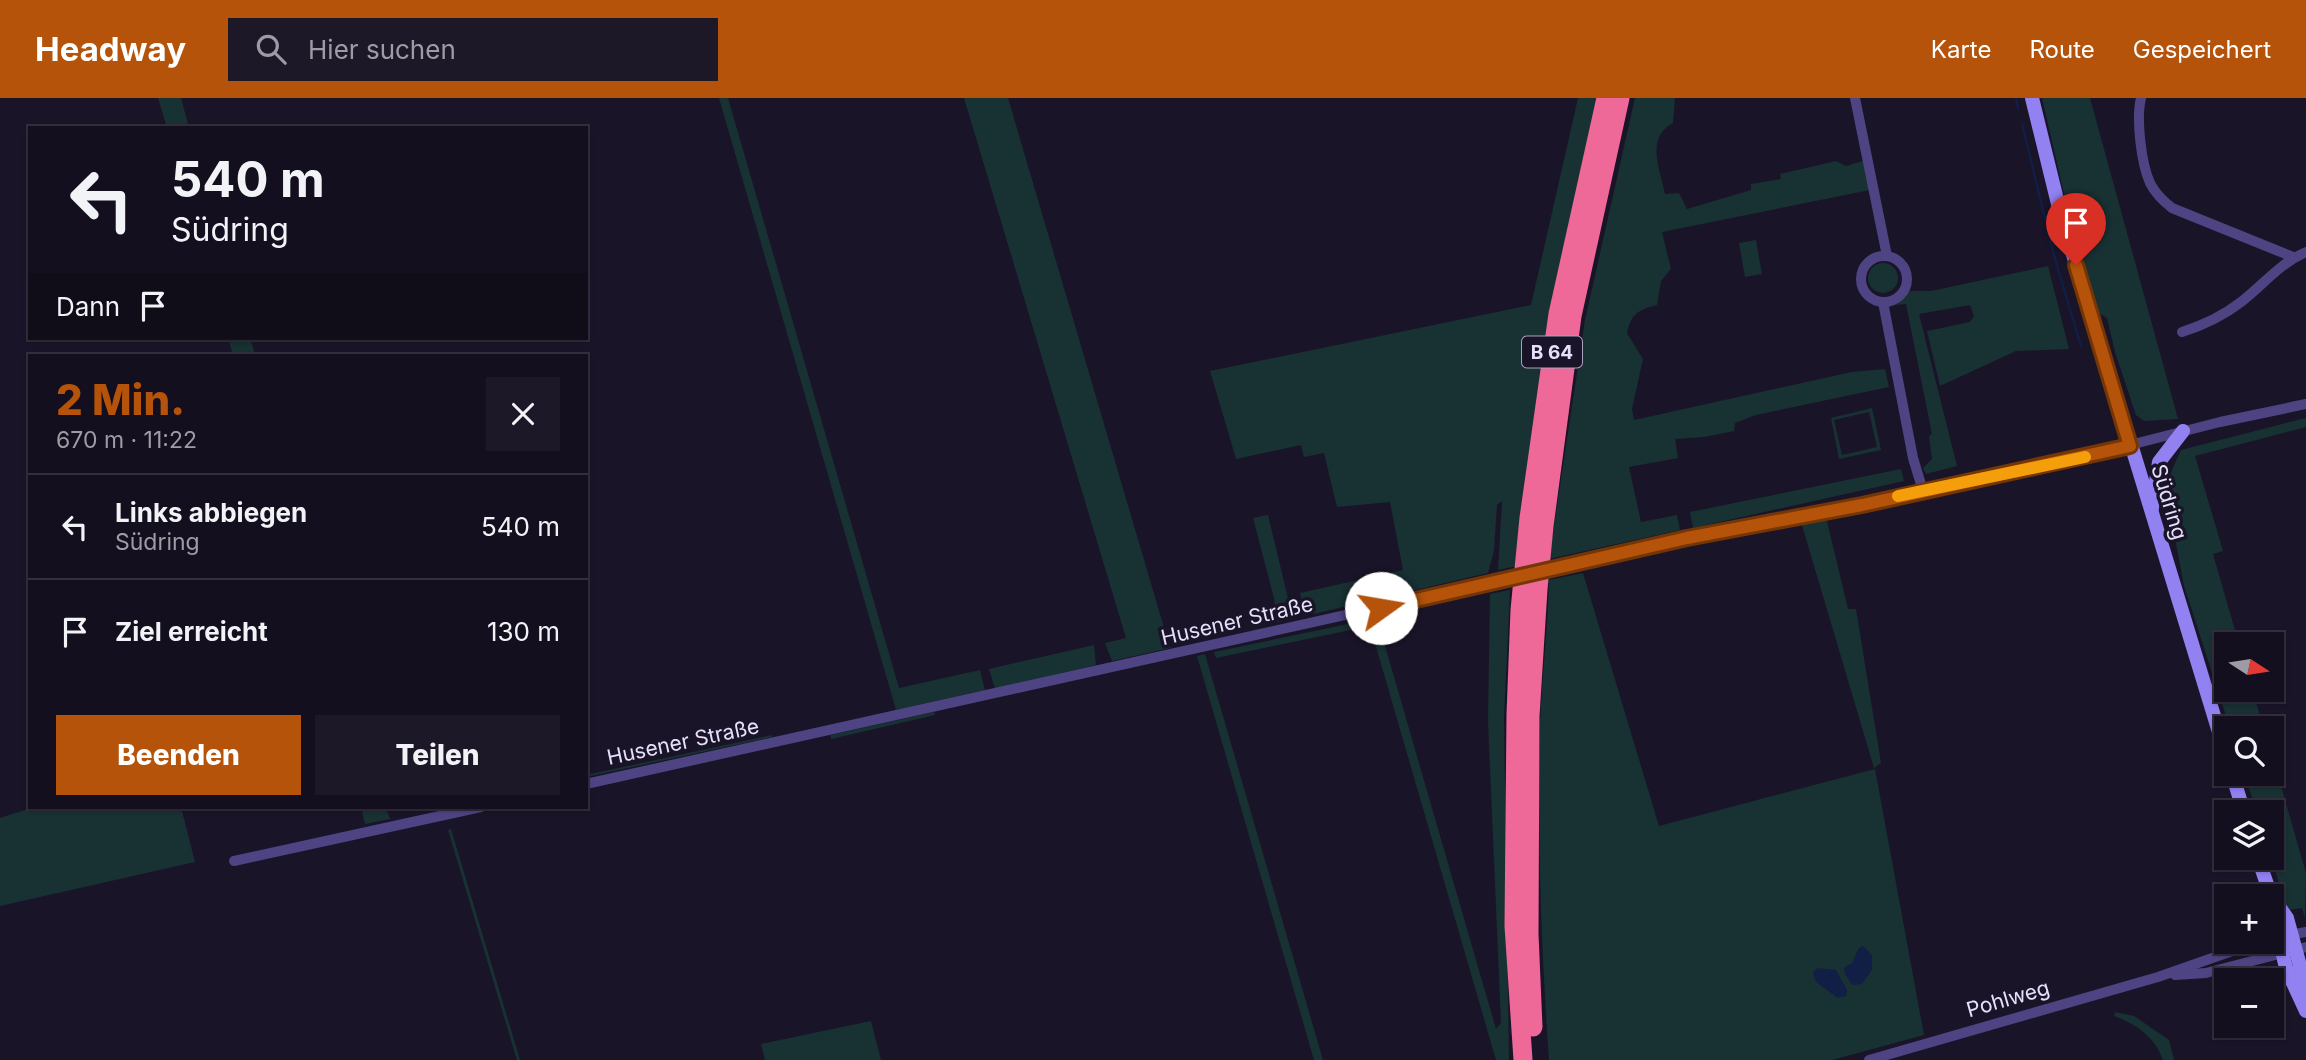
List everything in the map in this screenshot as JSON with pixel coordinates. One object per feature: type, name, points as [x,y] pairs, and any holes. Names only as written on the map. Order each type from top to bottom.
[{"type":"highway","name":"B 64","points":[[1523,1060],[1514,926],[1520,610],[1529,518],[1558,314],[1606,98]]},
{"type":"highway","name":"B 64","points":[[1535,1060],[1529,933],[1530,729],[1539,576],[1572,316],[1620,98]]},
{"type":"main road","name":"Südring","points":[[2032,98],[2060,212],[2214,716]]},
{"type":"main road","points":[[2151,512],[2159,462],[2183,431]]},
{"type":"main road","points":[[2262,870],[2267,884]]},
{"type":"main road","points":[[2264,884],[2265,877]]},
{"type":"main road","points":[[2284,914],[2287,918],[2287,935],[2295,950],[2306,997]]},
{"type":"main road","points":[[2295,950],[2286,968],[2306,1012]]},
{"type":"street","points":[[1855,98],[1887,256]]},
{"type":"street","points":[[2141,98],[2138,121],[2148,180],[2162,201],[2186,214],[2293,257]]},
{"type":"street","points":[[2182,332],[2227,312],[2293,257],[2306,252]]},
{"type":"street","points":[[1887,256],[1896,259],[1903,266],[1906,281],[1904,289],[1896,298],[1883,302],[1871,298],[1862,287],[1861,275],[1863,267],[1870,260],[1887,256]]},
{"type":"street","points":[[1883,302],[1913,458],[1923,491]]},
{"type":"street","name":"Husener Straße","points":[[588,783],[1687,538],[1854,507],[2071,460],[2183,431],[2306,404]]},
{"type":"street","points":[[234,860],[472,809]]},
{"type":"street","name":"Pohlweg","points":[[2158,976],[2206,973],[2295,950]]},
{"type":"street","name":"Pohlweg","points":[[1870,1060],[2158,976],[2218,954]]},
{"type":"green space","points":[[158,98],[181,98],[188,126],[166,126]]},
{"type":"green space","points":[[719,98],[728,98],[899,688],[980,670],[985,690],[896,710]]},
{"type":"green space","points":[[964,98],[1008,98],[1170,648],[1112,661],[1105,643],[1126,638]]},
{"type":"green space","points":[[1578,98],[1600,98],[1517,566],[1498,570],[1502,501],[1497,505],[1494,551],[1488,573],[1305,616],[1300,593],[1403,570],[1390,502],[1337,507],[1324,453],[1304,457],[1301,445],[1236,459],[1210,371],[1531,305]]},
{"type":"green space","points":[[1635,98],[1675,98],[1673,123],[1664,129],[1659,137],[1658,165],[1665,194],[1679,193],[1687,209],[1751,190],[1751,184],[1781,179],[1780,174],[1836,161],[1846,166],[1863,161],[1870,190],[1662,232],[1671,269],[1661,281],[1657,305],[1636,314],[1627,333],[1643,359],[1632,409],[1634,420],[1852,372],[1885,369],[1889,387],[1756,415],[1735,423],[1734,431],[1675,439],[1678,458],[1629,467],[1641,522],[1677,515],[1680,530],[1549,559],[1585,320]]},
{"type":"green space","points":[[2042,98],[2090,98],[2178,419],[2144,421],[2136,415],[2107,318],[2097,312],[2068,211]]},
{"type":"green space","points":[[1756,240],[1762,274],[1745,277],[1739,243]]},
{"type":"green space","points":[[1883,263],[1894,267],[1898,278],[1894,289],[1883,293],[1872,289],[1868,278],[1872,267]]},
{"type":"green space","points":[[2048,266],[2069,349],[2016,351],[1940,386],[1927,331],[1970,322],[1974,316],[1970,305],[1919,314],[1957,466],[1926,474],[1923,468],[1932,459],[1929,436],[1932,434],[1906,304],[1896,305],[1910,291],[1931,291]]},
{"type":"green space","points":[[229,340],[251,340],[255,354],[233,354]]},
{"type":"green space","points":[[1872,408],[1881,450],[1839,459],[1831,418]],"holes":[[[1869,412],[1877,447],[1842,455],[1834,420]]]},
{"type":"green space","points":[[2306,418],[2306,427],[2195,456],[2223,551],[2213,554],[2236,632],[2214,632],[2214,679],[2184,586],[2165,485],[2181,450]]},
{"type":"green space","points":[[1901,469],[1904,481],[1693,528],[1690,512]]},
{"type":"green space","points":[[1268,515],[1293,619],[1277,622],[1274,598],[1253,518]]},
{"type":"green space","points":[[1826,517],[1848,609],[1856,609],[1881,763],[1874,768],[1801,522]]},
{"type":"green space","points":[[1583,573],[1659,826],[1875,769],[1924,1035],[1832,1060],[1549,1060],[1539,808],[1540,724],[1549,580]]},
{"type":"green space","points":[[1510,590],[1504,718],[1509,1060],[1496,1060],[1370,626],[1216,658],[1214,652],[1377,618],[1496,1029],[1501,1023],[1488,721],[1490,594]]},
{"type":"green space","points":[[1094,645],[1096,665],[995,689],[989,669]]},
{"type":"green space","points":[[1205,654],[1323,1060],[1314,1060],[1197,656]]},
{"type":"green space","points":[[2222,702],[2256,702],[2260,716],[2226,716]]},
{"type":"green space","points":[[934,712],[935,715],[831,739],[831,735]]},
{"type":"green space","points":[[772,735],[588,777],[588,775]]},
{"type":"green space","points":[[2248,786],[2281,786],[2306,873],[2305,918],[2302,908],[2288,910],[2284,884],[2280,884],[2275,870],[2284,870],[2284,800],[2253,800]]},
{"type":"green space","points":[[28,809],[182,809],[195,862],[0,906],[0,818]]},
{"type":"green space","points":[[361,809],[387,809],[390,819],[365,824]]},
{"type":"green space","points":[[451,829],[520,1060],[517,1060],[448,830]]},
{"type":"green space","points":[[2115,1012],[2134,1016],[2169,1040],[2174,1060],[2163,1060],[2150,1038],[2137,1027],[2114,1016]]},
{"type":"green space","points":[[871,1021],[881,1060],[765,1060],[761,1044]]},
{"type":"water","points":[[1863,946],[1872,955],[1872,970],[1862,984],[1852,985],[1844,968],[1852,963],[1859,948]]},
{"type":"water","points":[[1817,968],[1836,970],[1847,990],[1846,996],[1838,998],[1816,982],[1813,973]]},
{"type":"waterway","points":[[2016,98],[2018,108]]},
{"type":"waterway","points":[[2022,124],[2055,259],[2081,346]]},
{"type":"slow traffic","points":[[1898,496],[2085,457]]},
{"type":"route","points":[[1381,608],[1687,538],[1862,505],[2130,446],[2076,265]]}]
